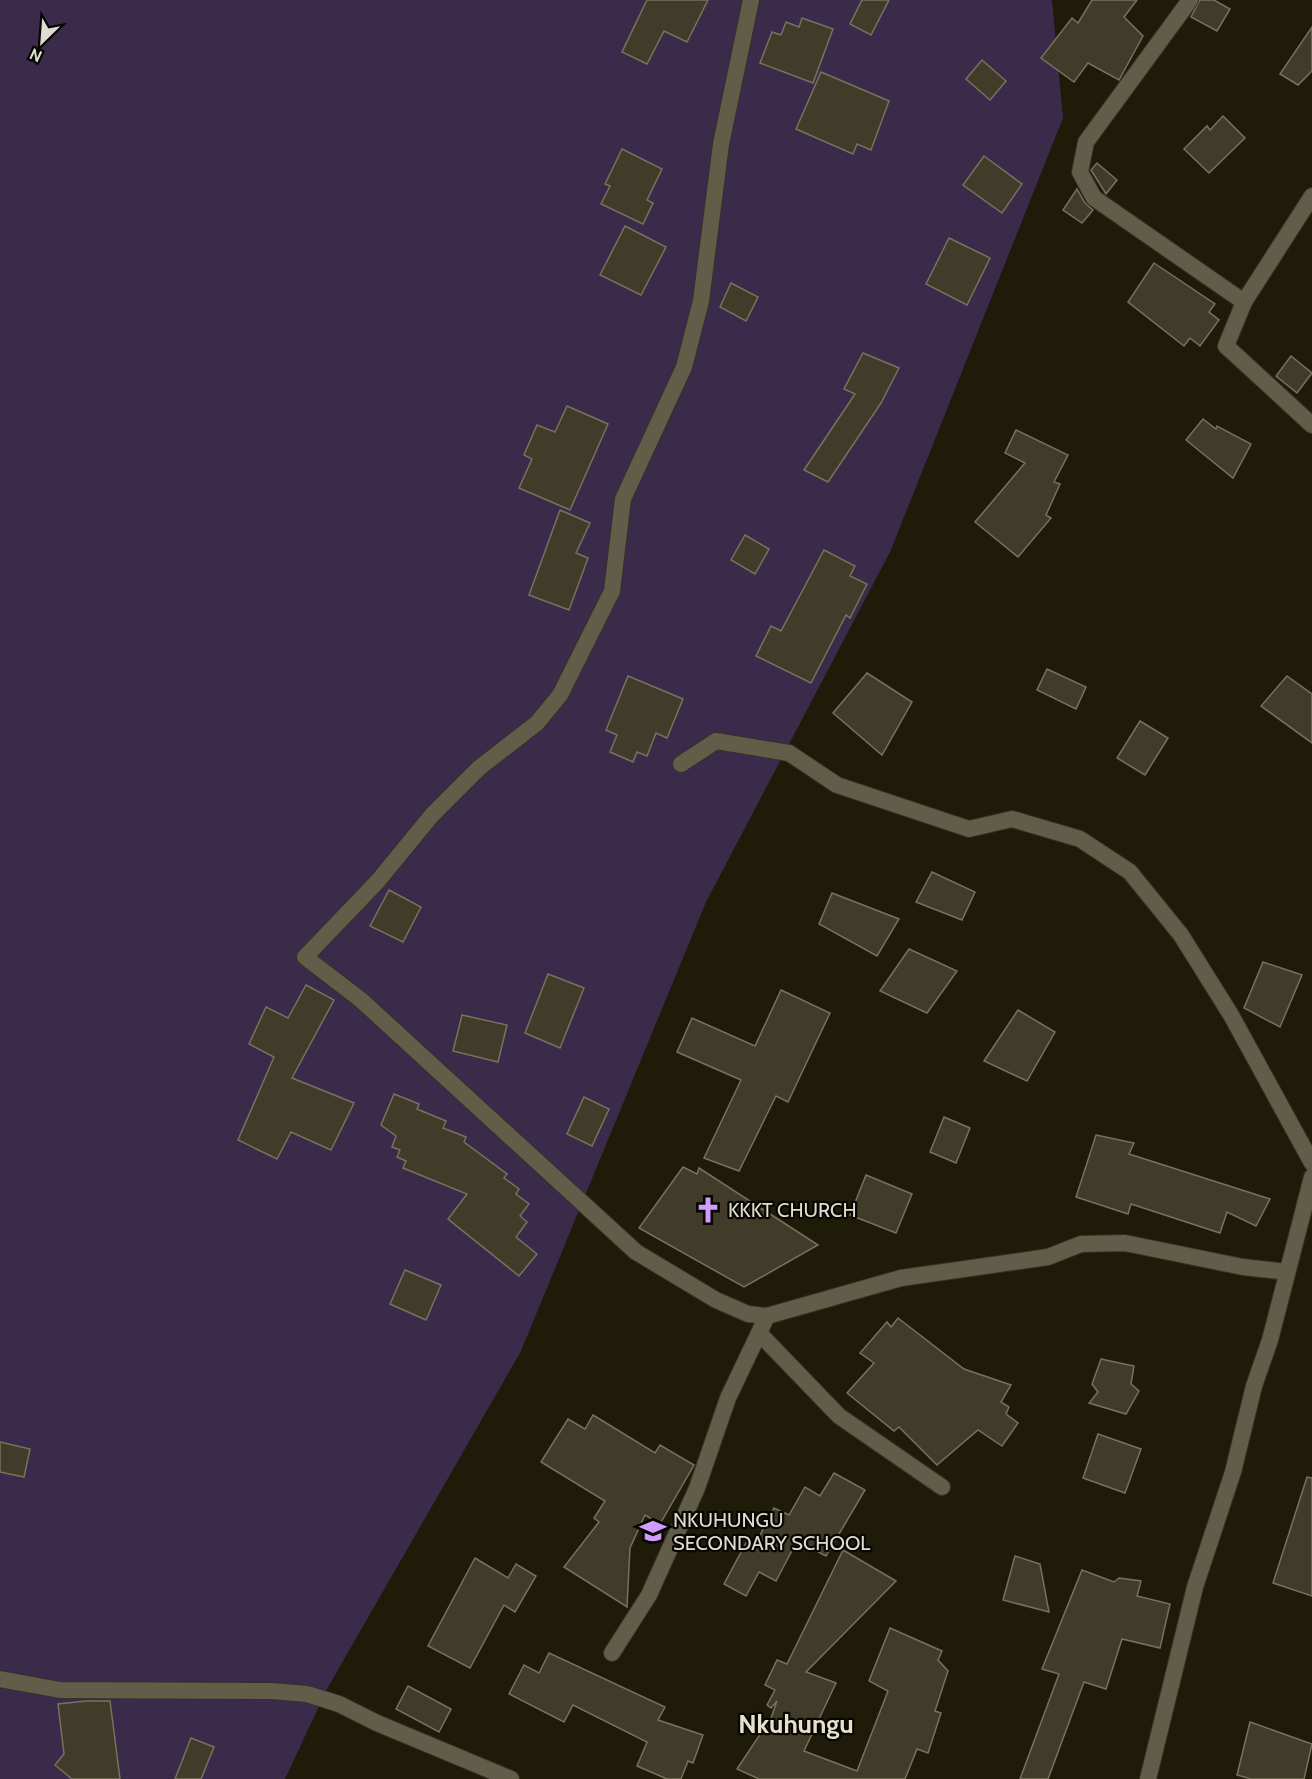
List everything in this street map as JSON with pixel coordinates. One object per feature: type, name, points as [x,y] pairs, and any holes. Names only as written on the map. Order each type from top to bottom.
[{"type":"street","points":[[751,0],[722,144],[701,301],[681,375],[623,499],[612,591],[560,694],[537,723],[471,776],[305,957],[362,1000],[636,1252],[716,1300],[748,1314],[767,1316],[901,1278],[1048,1257],[1081,1244],[1125,1243],[1243,1267],[1287,1272]]},
{"type":"street","points":[[1190,0],[1086,142],[1080,172],[1094,198],[1244,302]]},
{"type":"street","points":[[1312,196],[1244,302],[1226,346],[1312,425]]},
{"type":"street","points":[[681,764],[716,741],[789,753],[837,785],[969,829],[1012,819],[1080,839],[1130,872],[1181,935],[1231,1015],[1312,1163]]},
{"type":"street","points":[[1149,1779],[1195,1587],[1233,1472],[1254,1386],[1270,1340],[1312,1177]]},
{"type":"street","points":[[612,1653],[649,1594],[697,1488],[728,1398],[767,1316]]},
{"type":"street","points":[[759,1333],[839,1416],[942,1487]]},
{"type":"street","points":[[0,1679],[60,1690],[271,1691],[307,1694],[339,1704],[377,1723],[506,1778]]},
{"type":"shaded area","points":[[0,0],[1052,0],[1063,118],[890,552],[706,902],[521,1351],[327,1689],[285,1779],[0,1779]]},
{"type":"building","points":[[647,0],[708,0],[687,42],[664,31],[647,64],[622,52]]},
{"type":"building","points":[[862,0],[889,0],[871,35],[850,24]]},
{"type":"building","points":[[1092,0],[1137,0],[1124,17],[1143,36],[1119,80],[1088,63],[1074,82],[1041,58],[1072,18],[1078,23]]},
{"type":"building","points":[[1200,0],[1214,0],[1230,9],[1217,31],[1191,17]]},
{"type":"building","points":[[802,18],[833,29],[813,83],[760,63],[772,32],[781,35],[786,22],[799,27]]},
{"type":"building","points":[[1312,27],[1312,71],[1298,85],[1280,74]]},
{"type":"building","points":[[982,60],[1006,81],[990,100],[966,79]]},
{"type":"building","points":[[821,72],[889,101],[871,150],[857,144],[853,154],[796,129]]},
{"type":"building","points":[[1223,116],[1245,138],[1209,173],[1184,149],[1207,126],[1210,130]]},
{"type":"building","points":[[622,149],[662,169],[647,200],[653,203],[643,224],[601,204],[610,186],[605,184]]},
{"type":"building","points":[[984,156],[1022,184],[1002,213],[963,185]]},
{"type":"building","points":[[1097,163],[1117,180],[1106,194],[1091,170]]},
{"type":"building","points":[[1077,189],[1085,203],[1093,210],[1082,223],[1063,210]]},
{"type":"building","points":[[625,226],[666,247],[641,295],[600,275]]},
{"type":"building","points":[[949,238],[990,258],[967,305],[926,284]]},
{"type":"building","points":[[1154,263],[1215,304],[1209,312],[1219,320],[1200,346],[1190,338],[1184,346],[1128,302]]},
{"type":"building","points":[[731,283],[758,297],[746,321],[720,307]]},
{"type":"building","points":[[863,353],[899,368],[881,403],[828,482],[804,470],[855,394],[844,389]]},
{"type":"building","points":[[1291,356],[1312,373],[1297,393],[1276,376]]},
{"type":"building","points":[[567,406],[608,424],[570,510],[519,488],[532,459],[524,455],[537,425],[555,432]]},
{"type":"building","points":[[1203,419],[1216,429],[1217,426],[1251,444],[1233,478],[1186,440]]},
{"type":"building","points":[[1016,430],[1068,455],[1054,482],[1060,484],[1046,515],[1051,518],[1018,557],[975,522],[1025,463],[1005,453]]},
{"type":"building","points":[[560,510],[590,523],[576,553],[588,558],[569,610],[529,595]]},
{"type":"building","points":[[745,535],[769,549],[755,574],[731,560]]},
{"type":"building","points":[[824,550],[855,566],[850,576],[867,584],[850,618],[846,615],[811,683],[756,656],[771,626],[781,631]]},
{"type":"building","points":[[1047,669],[1086,687],[1076,709],[1037,690]]},
{"type":"building","points":[[867,673],[912,702],[882,755],[833,713]]},
{"type":"building","points":[[628,676],[683,699],[667,738],[656,733],[647,756],[637,752],[633,762],[610,752],[617,735],[606,730]]},
{"type":"building","points":[[1287,676],[1312,694],[1312,743],[1261,706]]},
{"type":"building","points":[[1140,721],[1168,738],[1145,775],[1117,758]]},
{"type":"building","points":[[932,872],[975,892],[962,920],[916,902]]},
{"type":"building","points":[[389,890],[421,907],[403,942],[370,926]]},
{"type":"building","points":[[832,893],[899,919],[877,956],[819,924]]},
{"type":"building","points":[[909,949],[957,971],[927,1013],[880,991]]},
{"type":"building","points":[[1263,962],[1302,975],[1280,1027],[1244,1008]]},
{"type":"building","points":[[548,974],[584,988],[560,1048],[525,1033]]},
{"type":"building","points":[[306,985],[334,1000],[292,1078],[354,1103],[331,1150],[291,1132],[277,1159],[238,1140],[274,1057],[249,1044],[266,1007],[288,1018]]},
{"type":"building","points":[[781,990],[830,1013],[788,1102],[776,1096],[739,1171],[704,1158],[741,1080],[677,1052],[692,1018],[755,1046]]},
{"type":"building","points":[[1018,1010],[1055,1032],[1027,1081],[984,1061]]},
{"type":"building","points":[[462,1015],[507,1025],[498,1062],[453,1051]]},
{"type":"building","points":[[394,1094],[419,1104],[417,1109],[446,1121],[443,1128],[466,1137],[464,1142],[507,1174],[504,1178],[519,1189],[516,1194],[529,1204],[520,1216],[527,1222],[516,1237],[537,1254],[519,1276],[448,1219],[467,1194],[403,1168],[406,1161],[397,1157],[400,1150],[392,1147],[396,1136],[381,1125]]},
{"type":"building","points":[[584,1097],[609,1109],[592,1146],[567,1134]]},
{"type":"building","points":[[944,1117],[970,1128],[956,1163],[930,1152]]},
{"type":"building","points":[[1096,1135],[1134,1143],[1129,1154],[1270,1199],[1256,1226],[1227,1212],[1220,1233],[1131,1204],[1128,1214],[1076,1197]]},
{"type":"building","name":"KKKT CHURCH","points":[[683,1167],[697,1174],[699,1168],[818,1245],[744,1287],[639,1228]]},
{"type":"building","points":[[866,1175],[912,1194],[896,1233],[850,1215]]},
{"type":"building","points":[[405,1270],[441,1285],[426,1320],[390,1304]]},
{"type":"building","points":[[898,1318],[964,1369],[1011,1385],[1001,1402],[1009,1407],[1006,1414],[1018,1423],[1002,1446],[978,1430],[937,1465],[899,1427],[894,1431],[847,1393],[874,1363],[860,1353],[887,1322],[891,1327]]},
{"type":"building","points":[[1101,1359],[1134,1366],[1131,1384],[1139,1391],[1126,1414],[1089,1403],[1098,1392],[1092,1384]]},
{"type":"building","points":[[593,1415],[655,1453],[660,1445],[694,1465],[660,1524],[645,1515],[630,1548],[627,1607],[564,1567],[599,1522],[594,1518],[605,1501],[541,1462],[568,1419],[585,1429]]},
{"type":"building","points":[[1098,1434],[1141,1449],[1125,1493],[1083,1478]]},
{"type":"building","points":[[0,1442],[30,1449],[24,1477],[0,1472]]},
{"type":"building","points":[[834,1473],[865,1490],[826,1556],[797,1541],[776,1581],[759,1572],[746,1596],[724,1584],[746,1543],[754,1547],[774,1508],[789,1515],[805,1487],[820,1496]]},
{"type":"building","points":[[1307,1477],[1312,1478],[1312,1596],[1273,1583]]},
{"type":"building","points":[[843,1550],[896,1581],[806,1672],[836,1683],[804,1751],[857,1771],[888,1691],[869,1681],[890,1628],[942,1651],[938,1660],[948,1671],[935,1711],[941,1713],[928,1753],[917,1749],[905,1779],[759,1779],[737,1769],[771,1718],[777,1701],[771,1708],[767,1705],[775,1690],[765,1685],[777,1660],[787,1664]]},
{"type":"building","points":[[1015,1556],[1040,1564],[1049,1612],[1003,1600]]},
{"type":"building","points":[[475,1558],[508,1578],[516,1564],[536,1576],[515,1612],[504,1605],[470,1668],[428,1646]]},
{"type":"building","points":[[1082,1570],[1114,1582],[1119,1578],[1141,1581],[1137,1596],[1170,1604],[1160,1648],[1122,1639],[1106,1689],[1084,1682],[1048,1779],[1020,1779],[1059,1674],[1042,1669]]},
{"type":"building","points":[[549,1653],[665,1707],[658,1720],[703,1735],[693,1763],[688,1761],[681,1779],[667,1779],[637,1766],[647,1742],[573,1705],[564,1722],[509,1694],[524,1665],[539,1673]]},
{"type":"building","points":[[408,1686],[451,1709],[439,1732],[396,1709]]},
{"type":"building","points":[[110,1701],[120,1779],[72,1779],[55,1765],[64,1754],[58,1704]]},
{"type":"building","points":[[1250,1722],[1312,1744],[1304,1779],[1251,1779],[1237,1775]]},
{"type":"building","points":[[191,1738],[214,1747],[201,1779],[175,1779]]},
{"type":"place","name":"KKKT CHURCH","points":[[708,1210]]},
{"type":"place","name":"NKUHUNGU SECONDARY SCHOOL","points":[[653,1531]]},
{"type":"district","name":"Nkuhungu","points":[[796,1724]]}]
